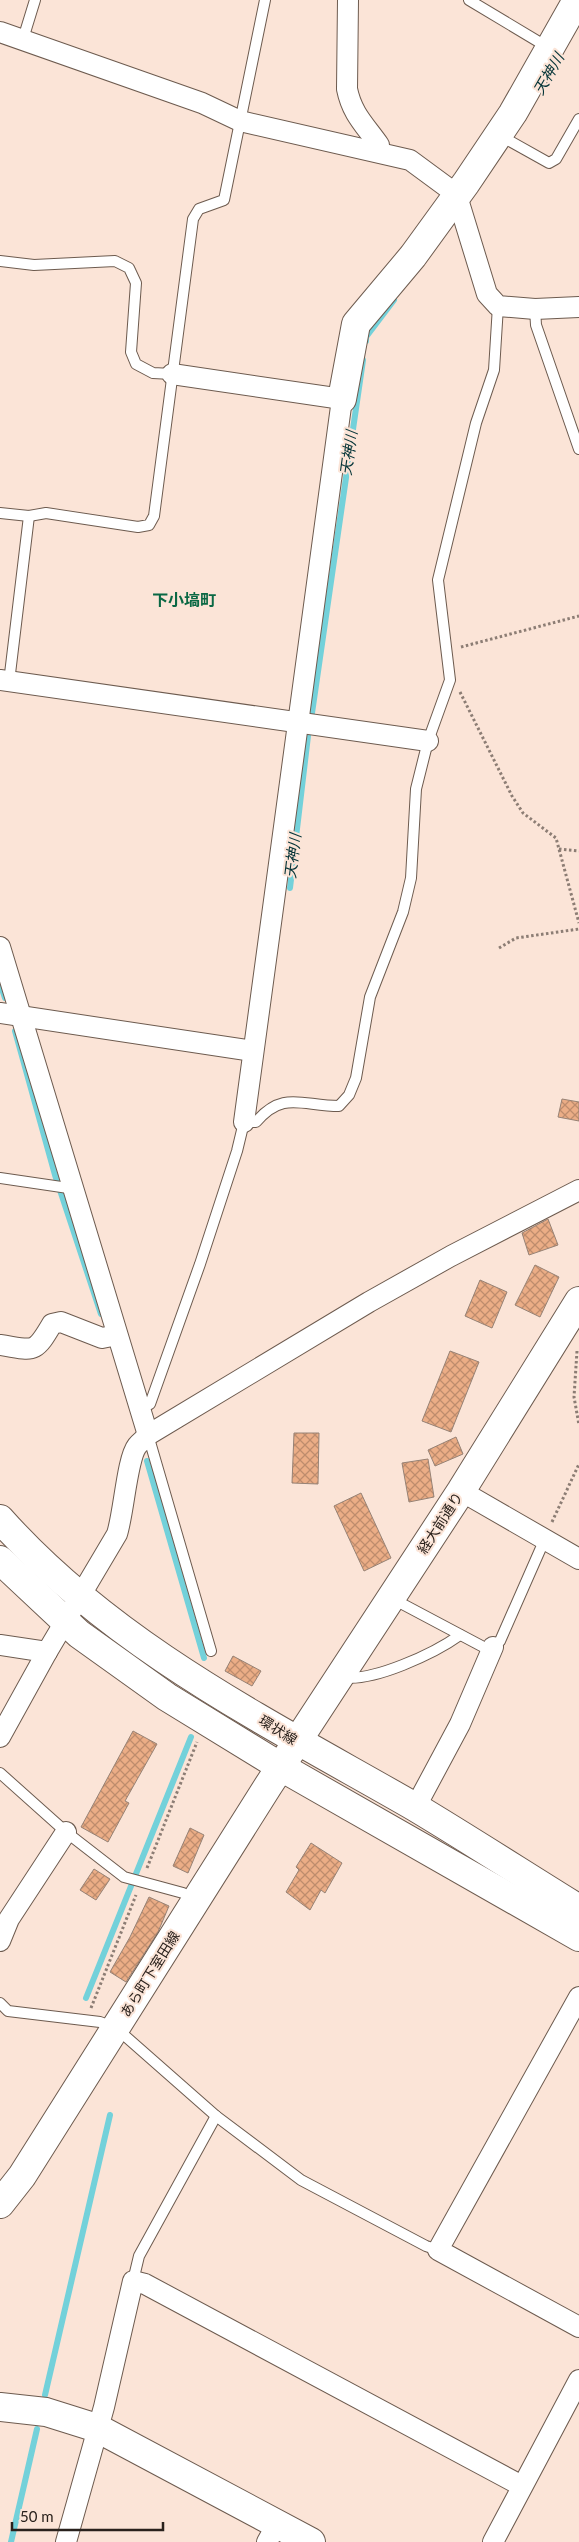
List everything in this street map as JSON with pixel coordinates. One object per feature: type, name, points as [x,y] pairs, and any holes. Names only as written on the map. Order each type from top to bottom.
[{"type":"street","points":[[348,0],[348,94],[354,112],[379,146],[378,152]]},
{"type":"street","points":[[244,1122],[342,398],[356,324],[413,256],[455,199],[499,134],[577,0]]},
{"type":"street","points":[[0,32],[202,103],[240,120],[410,160],[448,188],[460,206],[487,294],[498,306],[535,309],[579,307]]},
{"type":"street","points":[[172,374],[342,398]]},
{"type":"street","points":[[4,681],[428,742]]},
{"type":"street","points":[[0,947],[148,1435]]},
{"type":"street","points":[[0,1013],[253,1050]]},
{"type":"street","points":[[0,1737],[47,1652],[117,1534],[123,1517],[131,1460],[136,1447],[148,1435],[369,1302],[451,1256],[579,1190]]},
{"type":"street","name":"経大前通り","points":[[297,1742],[461,1491],[579,1301]]},
{"type":"street","points":[[0,1346],[30,1350],[39,1346],[52,1324],[60,1322],[102,1338],[117,1336]]},
{"type":"street","points":[[461,1491],[544,1541],[579,1559]]},
{"type":"street","name":"環状線","points":[[0,1519],[81,1596],[140,1644],[297,1742],[415,1808],[579,1909]]},
{"type":"street","points":[[0,1560],[66,1622],[167,1697],[281,1767],[579,1937]]},
{"type":"street","points":[[0,1645],[47,1652]]},
{"type":"street","points":[[415,1808],[460,1724],[492,1649]]},
{"type":"street","name":"あら町下室田線","points":[[0,2204],[22,2176],[297,1742]]},
{"type":"street","points":[[0,1941],[9,1919],[66,1832]]},
{"type":"street","points":[[579,1997],[438,2250],[579,2326]]},
{"type":"street","points":[[66,2542],[97,2428],[133,2280],[154,2289],[522,2486]]},
{"type":"street","points":[[492,2542],[522,2486],[574,2403],[579,2380]]},
{"type":"street","points":[[0,2407],[46,2412],[97,2428],[272,2533],[311,2542]]},
{"type":"lane","points":[[23,39],[34,0]]},
{"type":"lane","points":[[0,513],[29,516],[46,513],[138,527],[149,525],[154,516],[193,219],[199,209],[224,200],[265,0]]},
{"type":"lane","points":[[469,0],[550,48]]},
{"type":"lane","points":[[499,134],[549,162],[556,159],[579,118]]},
{"type":"lane","points":[[0,261],[34,265],[115,261],[129,268],[136,283],[131,352],[136,364],[153,373],[172,374]]},
{"type":"lane","points":[[141,1409],[150,1404],[200,1264],[237,1151],[244,1122],[256,1122],[273,1105],[286,1101],[339,1106],[350,1095],[362,1058],[370,997],[403,912],[411,878],[416,790],[428,742],[450,680],[438,580],[476,424],[494,370],[498,306]]},
{"type":"lane","points":[[535,309],[536,325],[579,449]]},
{"type":"lane","points":[[4,681],[29,516]]},
{"type":"lane","points":[[0,1178],[74,1189]]},
{"type":"lane","points":[[148,1435],[211,1651]]},
{"type":"lane","points":[[391,1598],[460,1635],[492,1649],[500,1641],[544,1541]]},
{"type":"lane","points":[[340,1677],[355,1680],[377,1675],[446,1645],[460,1635]]},
{"type":"lane","points":[[0,1773],[66,1832],[124,1877],[182,1893],[196,1900]]},
{"type":"lane","points":[[0,2003],[8,2011],[100,2022],[116,2028],[216,2116],[301,2180],[426,2246],[438,2250]]},
{"type":"lane","points":[[133,2280],[139,2256],[216,2116]]},
{"type":"path","points":[[448,651],[579,616]]},
{"type":"path","points":[[450,680],[465,698],[512,796],[523,813],[556,838],[579,923]]},
{"type":"path","points":[[559,849],[579,851]]},
{"type":"path","points":[[499,948],[516,938],[579,929]]},
{"type":"path","points":[[577,1348],[574,1397],[579,1425]]},
{"type":"path","points":[[544,1541],[579,1464]]},
{"type":"building","points":[[562,1099],[579,1102],[579,1121],[558,1117]]},
{"type":"building","points":[[548,1219],[558,1245],[529,1255],[522,1233]]},
{"type":"building","points":[[535,1265],[559,1277],[540,1317],[515,1305]]},
{"type":"building","points":[[480,1280],[507,1292],[492,1328],[465,1316]]},
{"type":"building","points":[[450,1351],[479,1362],[451,1432],[422,1421]]},
{"type":"building","points":[[294,1433],[319,1433],[318,1484],[292,1483]]},
{"type":"building","points":[[456,1437],[463,1454],[435,1466],[428,1450]]},
{"type":"building","points":[[428,1459],[434,1497],[409,1502],[402,1463]]},
{"type":"building","points":[[361,1493],[391,1558],[364,1571],[334,1506]]},
{"type":"building","points":[[233,1656],[261,1671],[252,1686],[225,1671]]},
{"type":"building","points":[[133,1731],[157,1744],[125,1801],[129,1803],[108,1842],[81,1827]]},
{"type":"building","points":[[190,1828],[204,1835],[188,1873],[173,1866]]},
{"type":"building","points":[[311,1843],[342,1863],[325,1893],[321,1890],[310,1910],[286,1892],[299,1870],[296,1867]]},
{"type":"building","points":[[94,1869],[110,1879],[96,1900],[80,1890]]},
{"type":"building","points":[[149,1897],[169,1906],[158,1932],[126,1982],[110,1972],[130,1937]]},
{"type":"waterway","name":"天神川","points":[[366,341],[366,337],[394,300]]},
{"type":"waterway","name":"天神川","points":[[312,713],[363,360]]},
{"type":"waterway","name":"天神川","points":[[290,888],[308,736]]},
{"type":"waterway","points":[[0,983],[5,998]]},
{"type":"waterway","points":[[15,1031],[55,1175],[101,1314]]},
{"type":"waterway","points":[[147,1461],[204,1658]]},
{"type":"waterway","points":[[86,1998],[191,1737]]},
{"type":"waterway","points":[[45,2395],[110,2115]]},
{"type":"waterway","points":[[11,2542],[37,2429]]},
{"type":"district","name":"下小塙町","points":[[184,600]]}]
